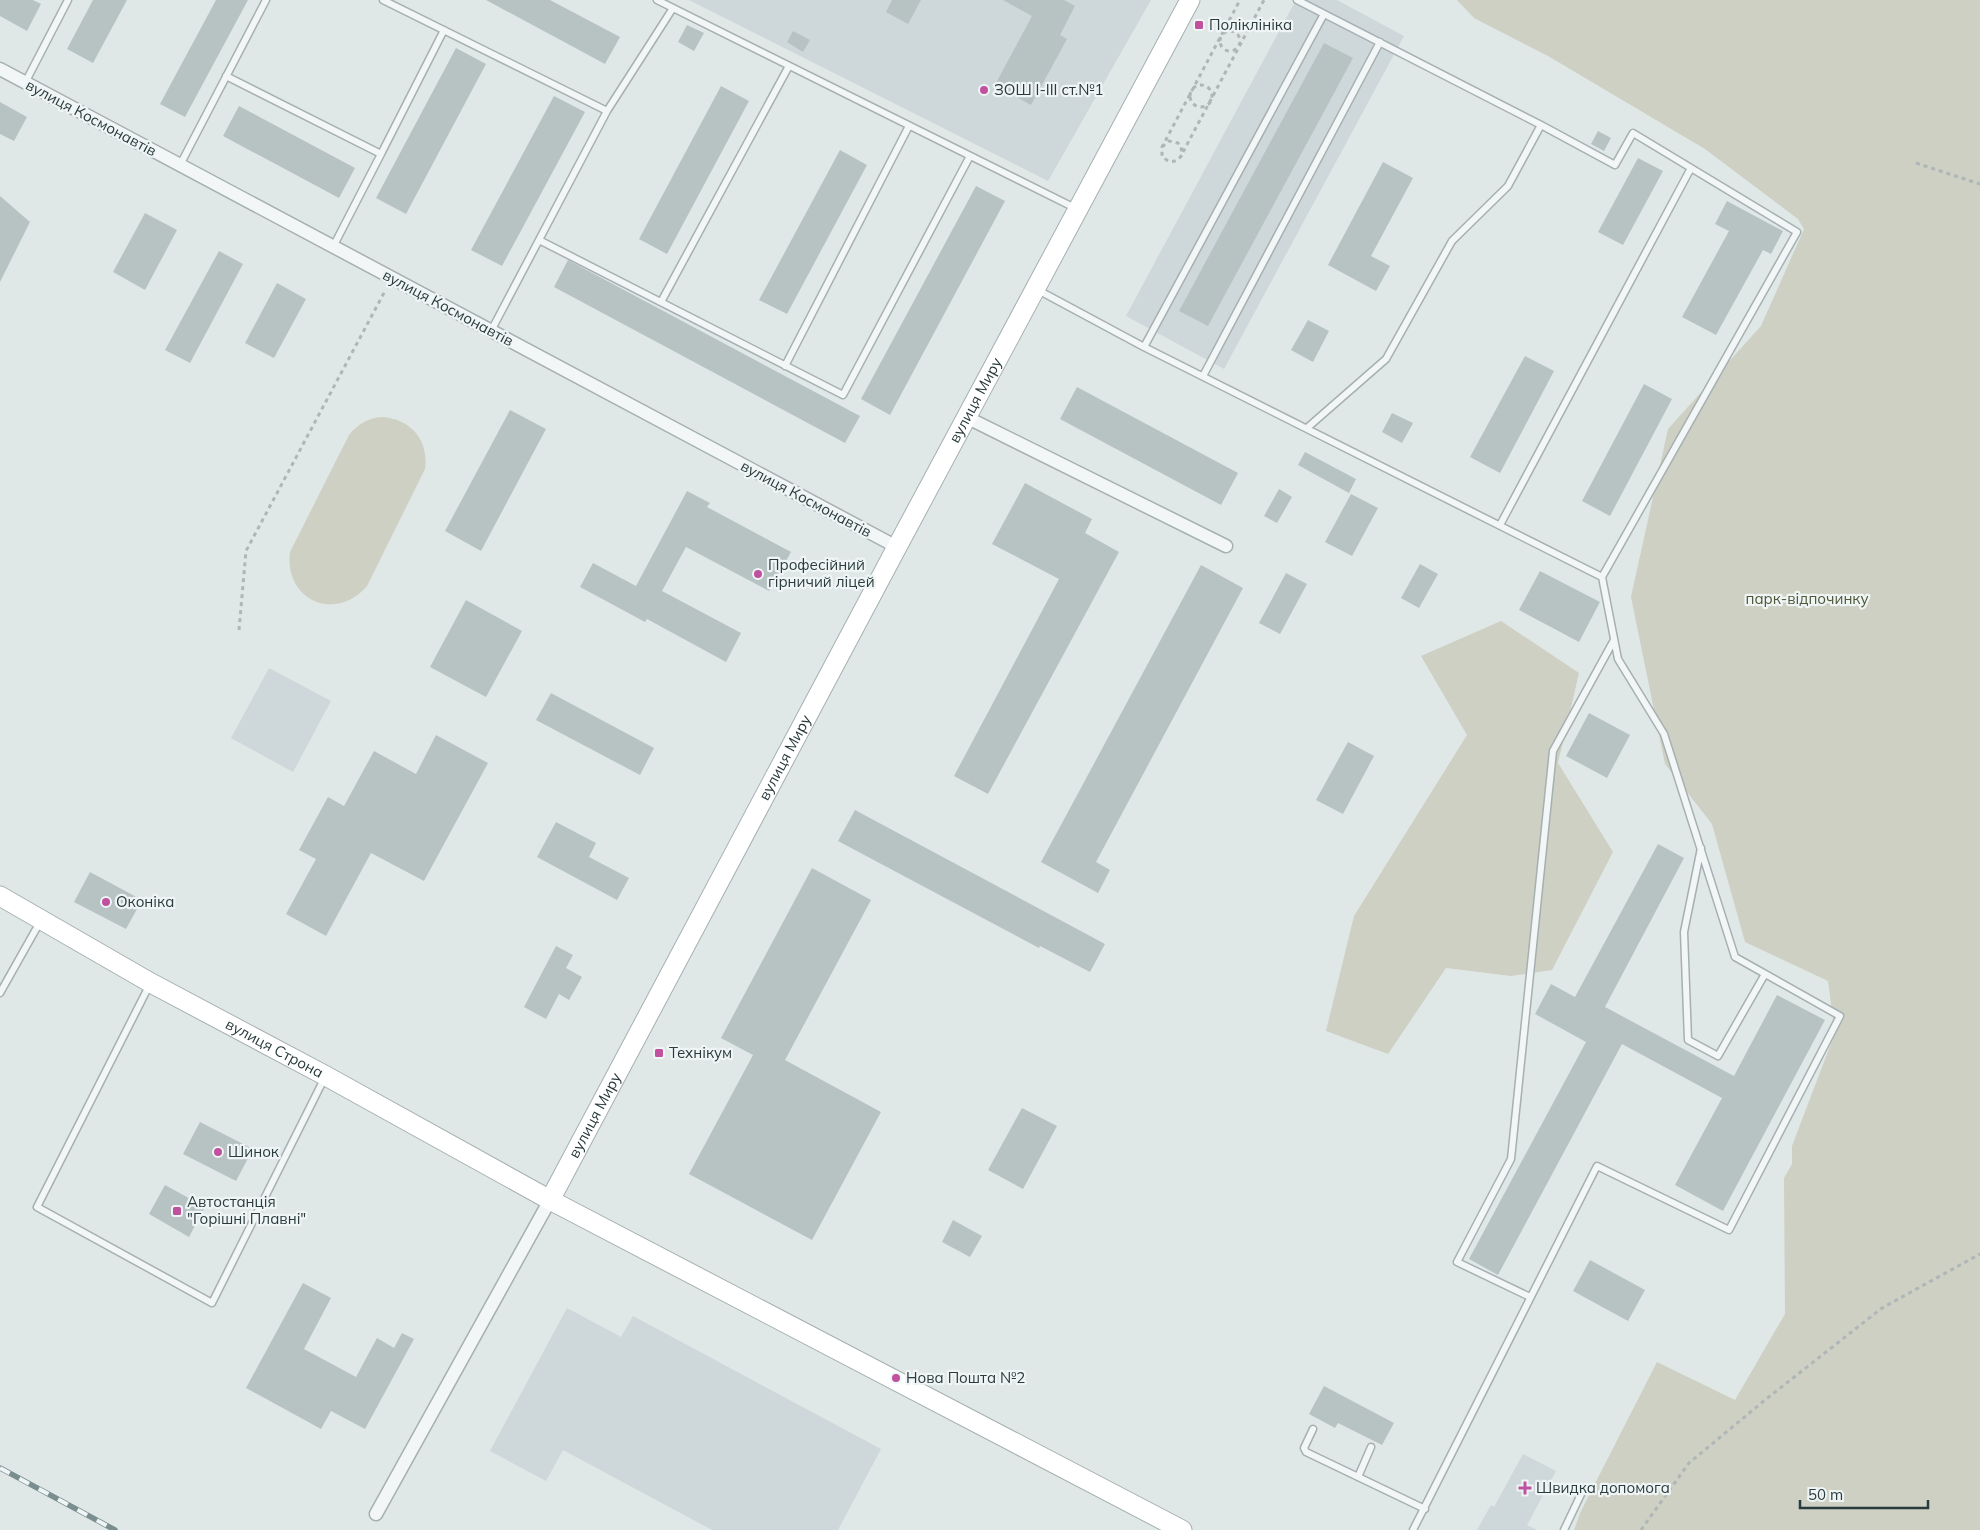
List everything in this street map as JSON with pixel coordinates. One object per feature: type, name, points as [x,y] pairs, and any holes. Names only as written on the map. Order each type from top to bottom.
[{"type":"main road","name":"вулиця Миру","points":[[550,1200],[1190,0]]},
{"type":"main road","name":"вулиця Строна","points":[[0,896],[151,983],[326,1076],[550,1200],[1182,1530]]},
{"type":"street","name":"вулиця Космонавтів","points":[[0,69],[897,547]]},
{"type":"street","points":[[966,417],[1226,546]]},
{"type":"street","name":"вулиця Миру","points":[[376,1514],[550,1200]]},
{"type":"lane","points":[[25,82],[66,0]]},
{"type":"lane","points":[[180,165],[266,0]]},
{"type":"lane","points":[[383,0],[607,111]]},
{"type":"lane","points":[[658,0],[1078,210]]},
{"type":"lane","points":[[1296,0],[1541,125],[1615,165],[1633,133],[1797,232],[1602,577],[1618,659],[1664,734],[1736,957],[1840,1016],[1729,1230],[1597,1166],[1414,1530]]},
{"type":"lane","points":[[491,331],[607,111],[673,8]]},
{"type":"lane","points":[[1144,347],[1324,14]]},
{"type":"lane","points":[[333,247],[444,30]]},
{"type":"lane","points":[[1203,376],[1380,42]]},
{"type":"lane","points":[[661,302],[789,66]]},
{"type":"lane","points":[[226,76],[381,154]]},
{"type":"lane","points":[[1307,428],[1386,359],[1452,241],[1508,186],[1541,125]]},
{"type":"lane","points":[[785,366],[909,126]]},
{"type":"lane","points":[[539,240],[843,395],[970,156]]},
{"type":"lane","points":[[1500,525],[1691,168]]},
{"type":"lane","points":[[1035,289],[1144,347],[1602,577]]},
{"type":"lane","points":[[1530,1297],[1457,1262],[1511,1159],[1553,751],[1614,640]]},
{"type":"lane","points":[[1701,847],[1684,932],[1688,1040],[1718,1056],[1765,974]]},
{"type":"lane","points":[[0,993],[41,919]]},
{"type":"lane","points":[[151,983],[37,1207],[212,1303],[326,1076]]},
{"type":"lane","points":[[1313,1429],[1304,1451],[1425,1509]]},
{"type":"lane","points":[[1358,1477],[1371,1447]]},
{"type":"lane","points":[[1564,1530],[1584,1488]]},
{"type":"path","points":[[1240,0],[1162,147],[1162,156],[1170,162],[1175,162],[1182,155],[1264,0]]},
{"type":"path","points":[[1228,31],[1236,33],[1240,37],[1239,46],[1232,52],[1223,50],[1220,46],[1220,37],[1228,31]]},
{"type":"path","points":[[1199,85],[1208,88],[1212,96],[1211,101],[1203,106],[1194,104],[1191,100],[1192,90],[1199,85]]},
{"type":"path","points":[[1162,147],[1169,141],[1174,141],[1181,146],[1182,155]]},
{"type":"path","points":[[1916,163],[1980,184]]},
{"type":"path","points":[[239,630],[246,551],[392,278]]},
{"type":"path","points":[[1641,1530],[1689,1463],[1765,1400],[1882,1308],[1980,1254]]},
{"type":"shaded area","name":"ЗОШ I-III ст.№1","points":[[689,0],[1151,0],[1048,181]]},
{"type":"shaded area","points":[[1296,0],[1337,0],[1404,36],[1224,369],[1126,316]]},
{"type":"shaded area","points":[[269,668],[331,701],[293,772],[231,738]]},
{"type":"shaded area","points":[[567,1308],[621,1337],[633,1316],[881,1449],[838,1530],[712,1530],[563,1450],[546,1481],[490,1451]]},
{"type":"shaded area","name":"Швидка допомога","points":[[1523,1454],[1556,1471],[1527,1525],[1537,1530],[1477,1530],[1491,1505],[1494,1507]]},
{"type":"green space","name":"парк-відпочинку","points":[[1457,0],[1980,0],[1980,1530],[1574,1530],[1581,1511],[1657,1362],[1735,1400],[1785,1314],[1784,1178],[1792,1164],[1792,1146],[1835,1033],[1828,981],[1745,942],[1712,824],[1665,764],[1631,597],[1668,429],[1761,326],[1804,229],[1798,219],[1705,149],[1548,56],[1474,18]]},
{"type":"green space","points":[[382,417],[402,422],[416,433],[424,449],[425,469],[367,586],[354,597],[341,603],[327,604],[314,601],[303,594],[295,583],[290,569],[290,552],[349,435],[364,422]]},
{"type":"green space","points":[[1501,621],[1579,673],[1558,763],[1613,852],[1552,970],[1511,976],[1446,968],[1388,1054],[1326,1031],[1354,916],[1467,735],[1421,656]]},
{"type":"building","points":[[0,0],[33,0],[41,4],[27,31],[0,16]]},
{"type":"building","points":[[93,0],[127,0],[93,63],[67,49]]},
{"type":"building","points":[[216,0],[248,0],[185,117],[160,104]]},
{"type":"building","points":[[486,0],[550,0],[620,37],[605,64]]},
{"type":"building","points":[[892,0],[921,0],[908,24],[886,12]]},
{"type":"building","name":"ЗОШ I-III ст.№1","points":[[1003,0],[1064,0],[1075,6],[1060,35],[1067,39],[1031,105],[995,85],[1032,16]]},
{"type":"building","points":[[687,25],[704,33],[694,51],[678,42]]},
{"type":"building","points":[[793,31],[810,40],[803,52],[787,42]]},
{"type":"building","points":[[1324,43],[1353,58],[1208,326],[1179,311]]},
{"type":"building","points":[[456,48],[486,64],[406,214],[376,198]]},
{"type":"building","points":[[721,86],[749,101],[667,254],[639,239]]},
{"type":"building","points":[[554,96],[585,112],[502,266],[471,250]]},
{"type":"building","points":[[0,102],[27,117],[14,141],[0,134]]},
{"type":"building","points":[[239,106],[355,168],[339,198],[223,136]]},
{"type":"building","points":[[1598,131],[1611,138],[1604,151],[1591,144]]},
{"type":"building","points":[[840,150],[867,165],[787,314],[759,300]]},
{"type":"building","points":[[1638,158],[1663,171],[1623,245],[1598,232]]},
{"type":"building","points":[[1383,162],[1413,178],[1371,256],[1390,266],[1376,291],[1328,265]]},
{"type":"building","points":[[976,186],[1005,201],[890,415],[861,399]]},
{"type":"building","points":[[0,196],[30,222],[0,282]]},
{"type":"building","points":[[1727,201],[1783,231],[1771,254],[1763,250],[1716,335],[1682,317],[1729,231],[1715,224]]},
{"type":"building","points":[[145,213],[177,230],[145,290],[113,272]]},
{"type":"building","points":[[219,251],[243,264],[190,363],[165,350]]},
{"type":"building","points":[[568,260],[860,416],[845,443],[554,287]]},
{"type":"building","points":[[277,283],[306,299],[274,358],[245,343]]},
{"type":"building","points":[[1308,320],[1329,331],[1313,362],[1291,350]]},
{"type":"building","points":[[1525,356],[1554,371],[1500,473],[1470,457]]},
{"type":"building","points":[[1644,384],[1672,399],[1610,516],[1582,501]]},
{"type":"building","points":[[1077,387],[1238,473],[1221,505],[1060,419]]},
{"type":"building","points":[[510,410],[546,429],[481,551],[445,531]]},
{"type":"building","points":[[1392,413],[1413,423],[1402,443],[1382,432]]},
{"type":"building","points":[[1305,452],[1356,479],[1349,493],[1298,465]]},
{"type":"building","points":[[1025,483],[1092,519],[1085,533],[1119,552],[988,794],[954,776],[1059,579],[992,544]]},
{"type":"building","points":[[1279,489],[1292,497],[1277,523],[1264,516]]},
{"type":"building","name":"Професійний гірничий ліцей","points":[[687,491],[710,503],[707,507],[791,552],[769,591],[686,547],[662,591],[741,633],[726,662],[647,619],[645,622],[580,587],[593,563],[636,586]]},
{"type":"building","points":[[1351,494],[1378,508],[1352,556],[1325,542]]},
{"type":"building","points":[[1420,564],[1438,574],[1419,608],[1401,598]]},
{"type":"building","points":[[1201,565],[1243,588],[1096,862],[1110,870],[1098,893],[1041,862]]},
{"type":"building","points":[[1540,571],[1600,602],[1579,642],[1519,610]]},
{"type":"building","points":[[1286,573],[1307,584],[1280,634],[1259,623]]},
{"type":"building","points":[[466,600],[522,631],[486,697],[430,667]]},
{"type":"building","points":[[551,693],[654,748],[640,775],[536,720]]},
{"type":"building","points":[[1589,713],[1630,735],[1607,778],[1566,756]]},
{"type":"building","points":[[436,735],[488,763],[424,881],[371,853],[326,936],[286,914],[316,859],[299,850],[328,797],[344,806],[374,751],[416,774]]},
{"type":"building","points":[[1348,742],[1374,756],[1343,814],[1316,800]]},
{"type":"building","points":[[855,810],[1105,944],[1090,972],[1040,946],[1039,948],[838,841]]},
{"type":"building","points":[[556,822],[596,843],[589,857],[629,878],[617,900],[537,857]]},
{"type":"building","points":[[1658,844],[1684,858],[1605,1007],[1734,1076],[1777,995],[1825,1020],[1723,1211],[1675,1185],[1722,1098],[1622,1044],[1498,1275],[1469,1259],[1586,1042],[1535,1014],[1551,984],[1575,997]]},
{"type":"building","points":[[812,868],[871,900],[785,1060],[881,1112],[812,1240],[689,1174],[753,1055],[721,1038]]},
{"type":"building","points":[[90,872],[142,900],[126,929],[74,902]]},
{"type":"building","points":[[556,946],[573,955],[566,968],[582,977],[569,1000],[559,994],[546,1019],[524,1007]]},
{"type":"building","points":[[1022,1108],[1057,1126],[1023,1189],[988,1170]]},
{"type":"building","name":"Шинок","points":[[200,1122],[253,1149],[236,1181],[183,1154]]},
{"type":"building","name":"Автостанція \"Горішні Плавні\"","points":[[165,1185],[205,1207],[189,1237],[149,1214]]},
{"type":"building","points":[[953,1220],[982,1236],[970,1257],[942,1242]]},
{"type":"building","points":[[1590,1260],[1645,1290],[1628,1321],[1573,1291]]},
{"type":"building","points":[[303,1283],[331,1298],[304,1349],[356,1377],[377,1338],[394,1348],[402,1333],[414,1339],[365,1429],[331,1411],[321,1429],[246,1388]]},
{"type":"building","points":[[1324,1386],[1394,1423],[1382,1445],[1338,1423],[1335,1428],[1309,1414]]},
{"type":"railway","points":[[0,1468],[115,1530]]},
{"type":"place","name":"Поліклініка","points":[[1199,25]]},
{"type":"place","name":"ЗОШ I-III ст.№1","points":[[984,90]]},
{"type":"place","name":"Професійний гірничий ліцей","points":[[758,574]]},
{"type":"place","name":"Оконіка","points":[[106,902]]},
{"type":"place","name":"Технікум","points":[[659,1053]]},
{"type":"place","name":"Шинок","points":[[218,1152]]},
{"type":"place","name":"Автостанція \"Горішні Плавні\"","points":[[177,1211]]},
{"type":"place","name":"Нова Пошта №2","points":[[896,1378]]},
{"type":"place","name":"Швидка допомога","points":[[1525,1488]]}]
